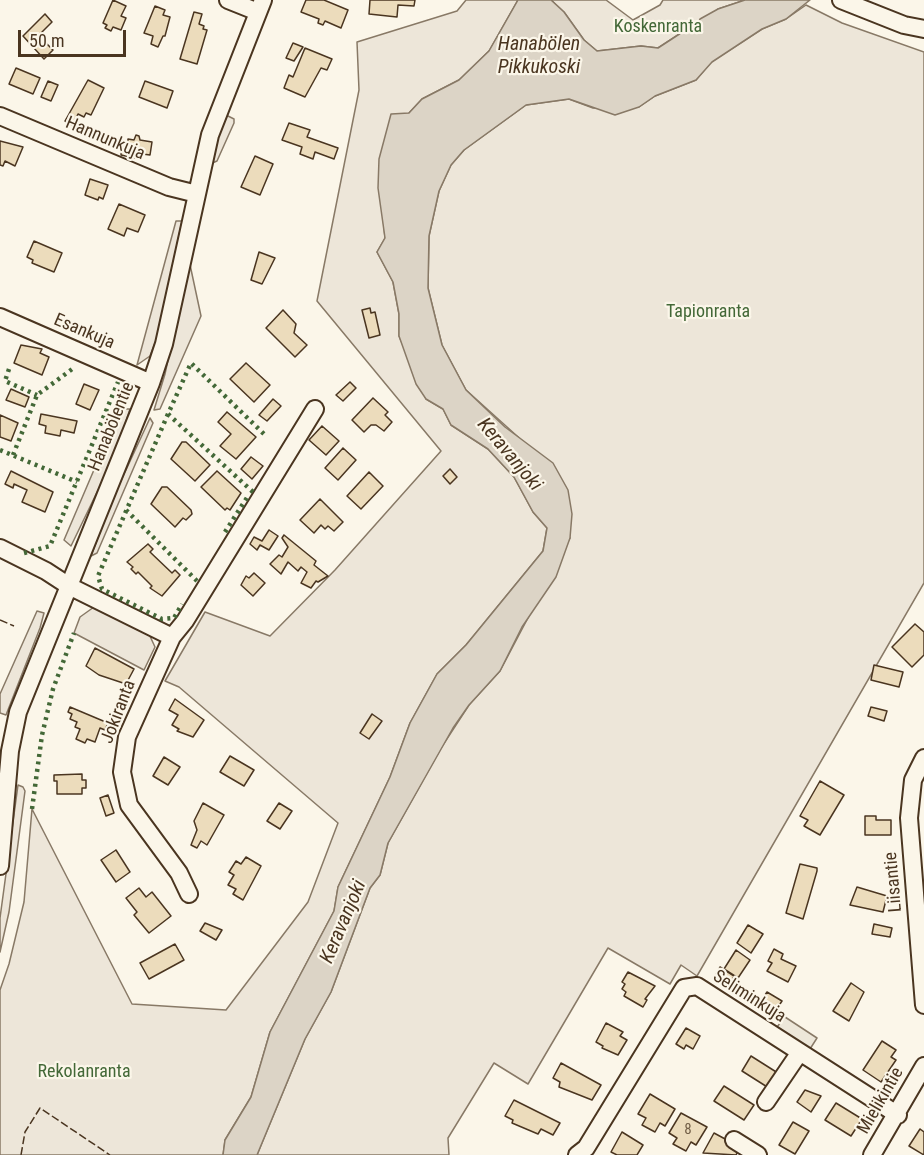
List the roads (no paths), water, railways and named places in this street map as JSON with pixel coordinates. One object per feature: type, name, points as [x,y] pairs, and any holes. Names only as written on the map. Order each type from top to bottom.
[{"type":"street","points":[[228,0],[260,6]]},
{"type":"street","points":[[841,0],[924,29]]},
{"type":"street","name":"Hanabölentie","points":[[0,866],[5,750],[18,712],[151,383],[164,344],[210,135],[260,6]]},
{"type":"street","name":"Hannunkuja","points":[[0,116],[169,187],[197,194]]},
{"type":"street","name":"Esankuja","points":[[0,318],[151,383]]},
{"type":"street","name":"Jokiranta","points":[[189,894],[179,873],[129,805],[122,772],[127,737],[172,637],[185,621],[315,409]]},
{"type":"street","points":[[0,548],[46,571],[69,586],[172,637]]},
{"type":"street","name":"Liisantie","points":[[924,758],[913,780],[909,818],[924,1005]]},
{"type":"street","name":"Seliminkuja","points":[[577,1155],[586,1148],[684,988],[697,986],[898,1114]]},
{"type":"street","points":[[766,1101],[800,1052]]},
{"type":"street","name":"Mielikintie","points":[[872,1155],[898,1114],[924,1065]]},
{"type":"street","points":[[735,1140],[758,1155]]},
{"type":"water","points":[[518,0],[551,0],[564,12],[584,40],[597,51],[641,46],[658,48],[681,33],[695,30],[700,19],[718,9],[745,0],[810,0],[786,19],[762,29],[712,62],[696,80],[655,96],[639,107],[615,115],[569,99],[526,105],[464,150],[451,165],[439,191],[429,236],[428,288],[442,345],[466,390],[505,427],[553,463],[568,490],[572,514],[570,538],[556,577],[522,627],[500,671],[469,705],[453,728],[388,843],[380,875],[370,888],[331,992],[305,1039],[257,1155],[223,1155],[225,1140],[251,1097],[270,1032],[334,911],[338,887],[390,777],[410,723],[437,674],[466,645],[543,551],[547,528],[533,512],[514,477],[488,449],[451,425],[443,409],[426,399],[416,384],[399,336],[399,314],[393,282],[377,252],[385,238],[378,188],[379,159],[391,114],[409,113],[422,99],[459,80],[489,51]]},
{"type":"park label","name":"Koskenranta","points":[[658,27]]},
{"type":"park label","name":"Tapionranta","points":[[708,312]]},
{"type":"park label","name":"Rekolanranta","points":[[84,1072]]},
{"type":"water label","name":"Hanabölen Pikkukoski","points":[[539,56]]},
{"type":"water label","name":"Keravanjoki","points":[[509,455]]},
{"type":"water label","name":"Keravanjoki","points":[[344,922]]}]
